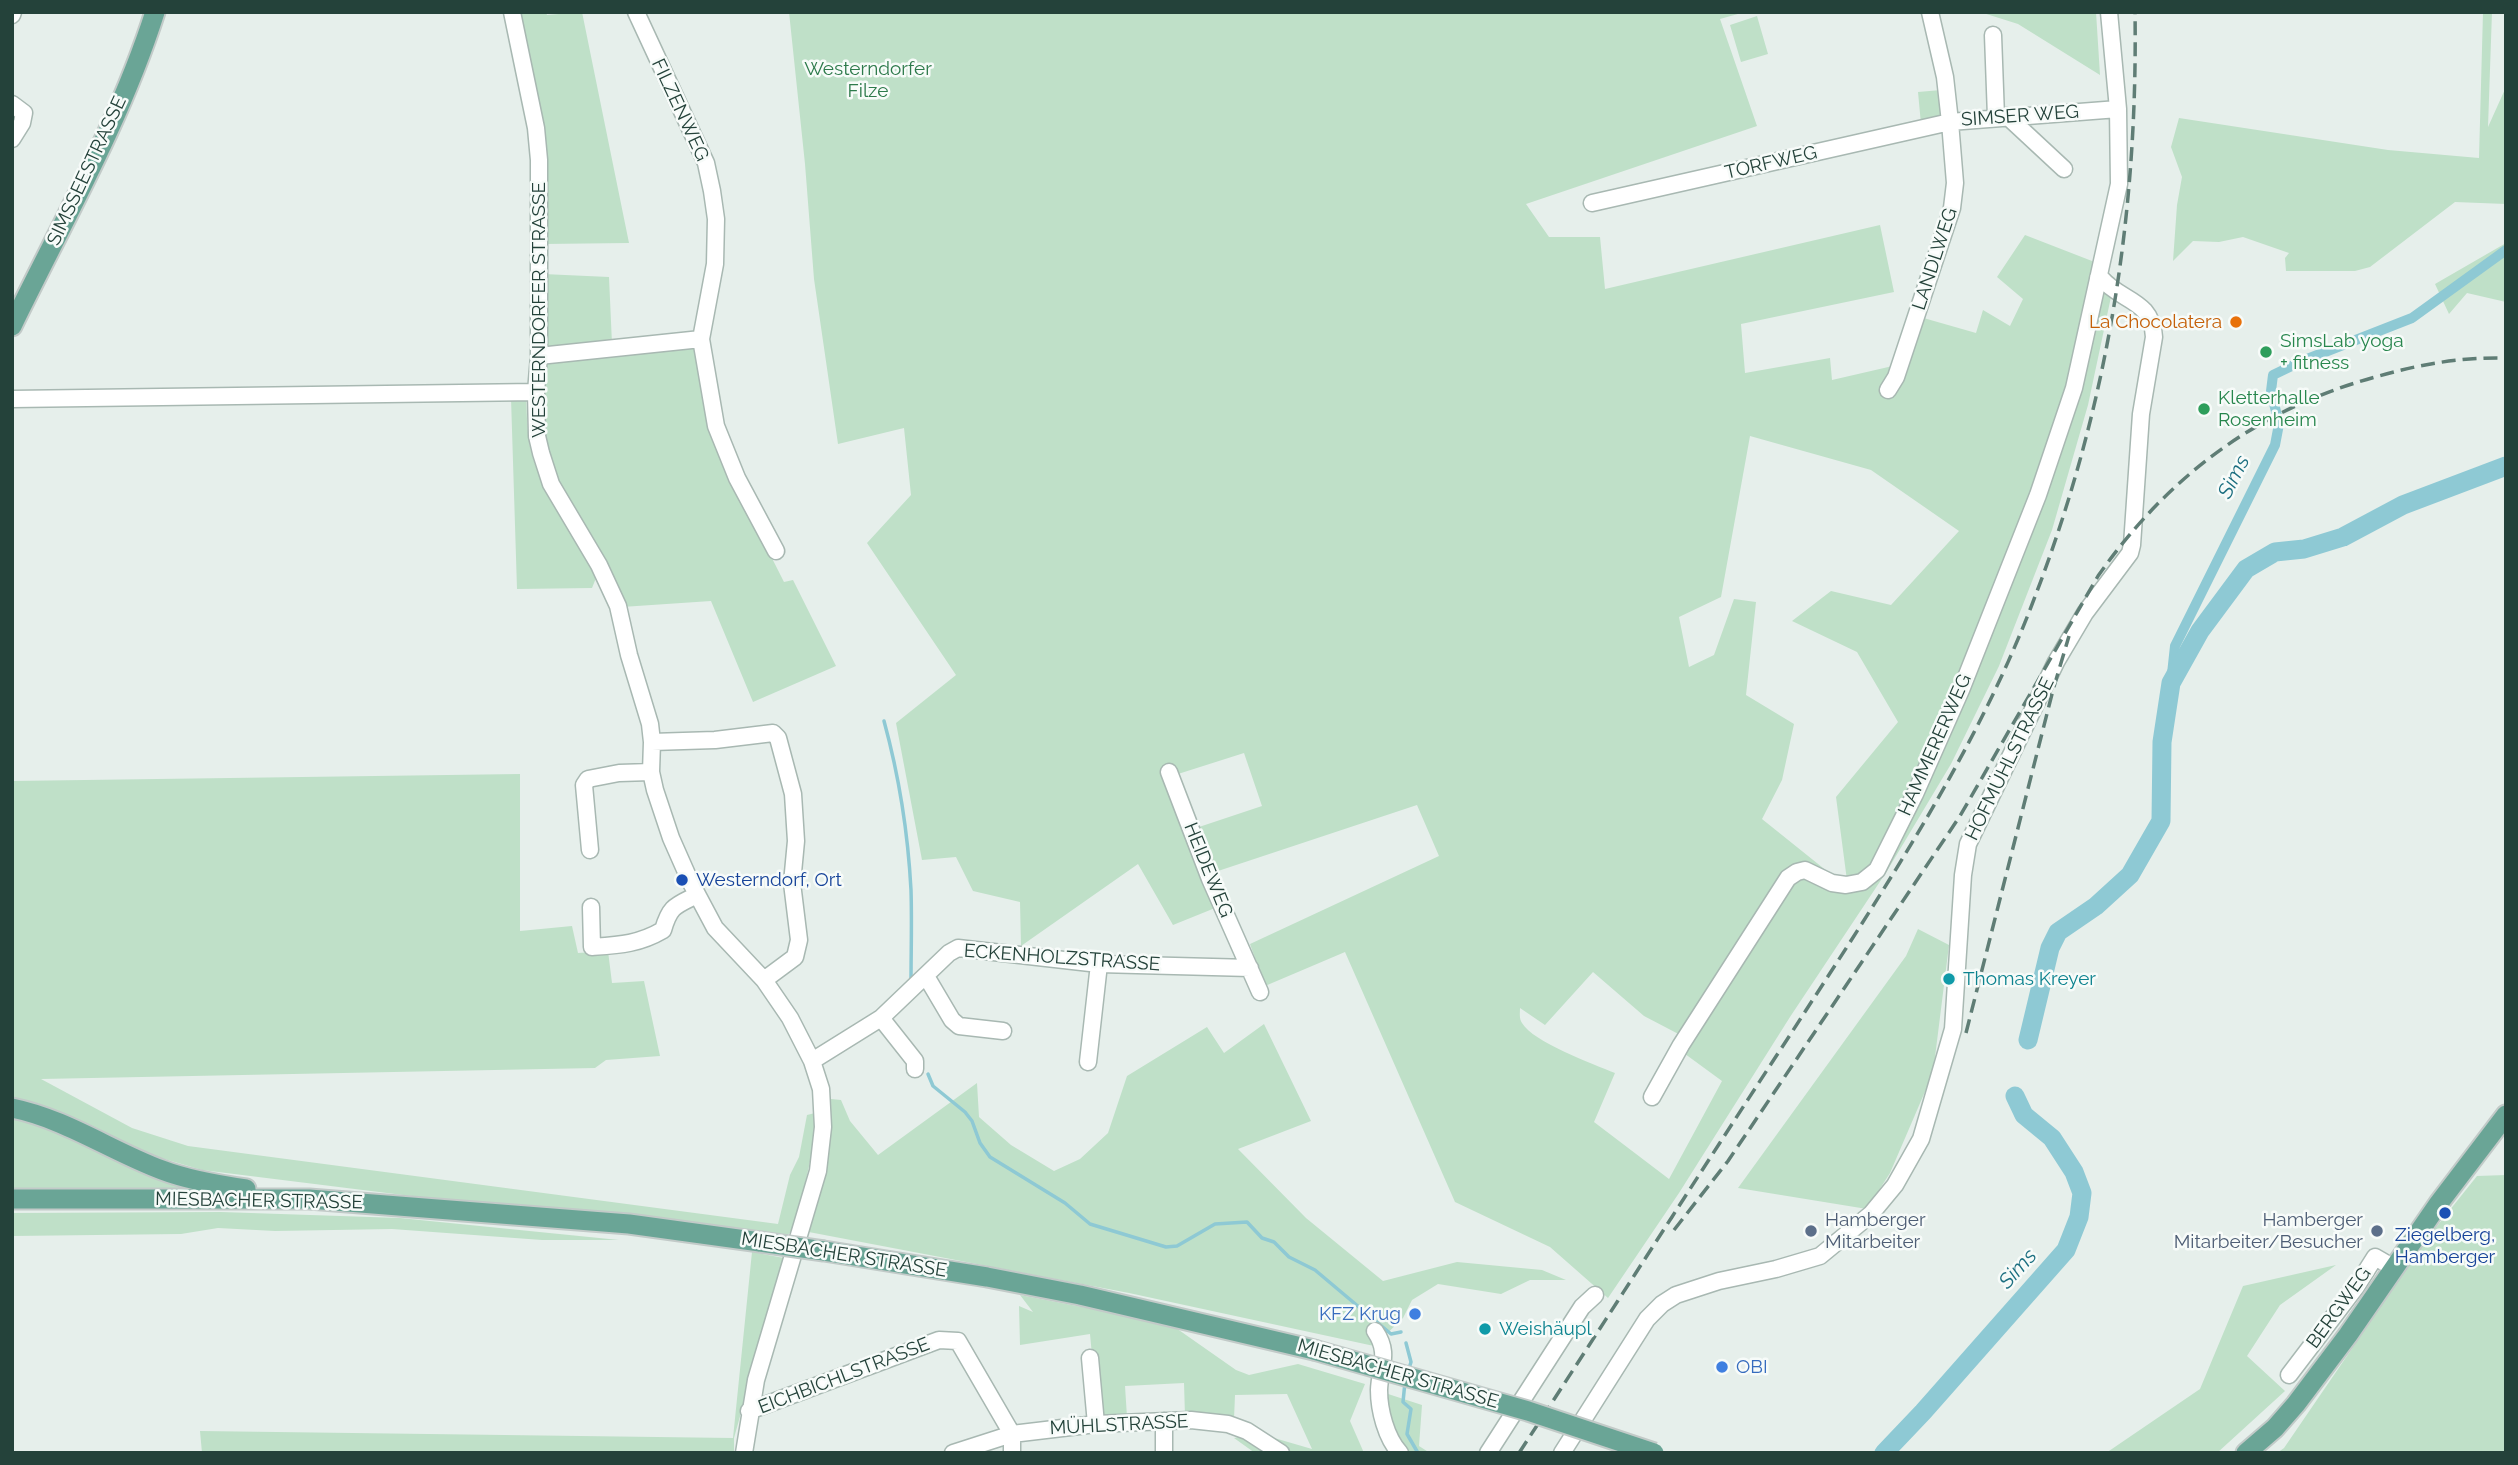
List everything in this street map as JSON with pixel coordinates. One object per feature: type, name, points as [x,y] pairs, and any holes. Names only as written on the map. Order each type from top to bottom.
[{"type":"main road","name":"SIMSSEESTRASSE","points":[[15,316],[103,141],[155,12]]},
{"type":"main road","points":[[12,1108],[35,1113],[88,1134],[162,1170],[210,1184],[309,1199]]},
{"type":"main road","points":[[2246,1453],[2275,1428],[2296,1404],[2348,1335],[2446,1193],[2506,1115]]},
{"type":"main road","name":"MIESBACHER STRASSE","points":[[12,1199],[309,1199],[629,1224],[824,1251],[1054,1290],[1314,1350],[1516,1408],[1654,1453]]},
{"type":"street","name":"WESTERNDORFER STRASSE","points":[[512,12],[536,128],[539,160],[539,356],[536,392],[537,436],[543,461],[551,484],[599,565],[618,606],[650,724],[651,772],[671,838],[715,928],[764,979],[790,1018],[812,1061],[822,1100],[823,1127],[818,1171],[770,1330],[749,1411],[744,1453]]},
{"type":"street","name":"FILZENWEG","points":[[636,12],[706,163],[712,191],[716,219],[715,264],[701,339]]},
{"type":"street","name":"SIMSER WEG","points":[[1930,12],[1945,77],[1950,122],[2118,109]]},
{"type":"street","points":[[2098,278],[2119,184],[2118,109],[2109,12]]},
{"type":"street","points":[[1993,36],[2002,117],[2064,169]]},
{"type":"street","points":[[12,104],[23,113],[22,123],[12,139]]},
{"type":"street","name":"TORFWEG","points":[[1592,203],[1950,122]]},
{"type":"street","name":"LANDLWEG","points":[[1888,390],[1896,377],[1952,208],[1955,183],[1950,122]]},
{"type":"street","name":"HAMMERERWEG","points":[[1652,1097],[1681,1045],[1788,878],[1805,870],[1832,883],[1846,885],[1863,881],[1877,870],[1915,794],[1961,690],[2038,495],[2074,388],[2098,278]]},
{"type":"street","name":"HOFMÜHLSTRASSE","points":[[1562,1453],[1647,1319],[1662,1304],[1676,1295],[1719,1281],[1776,1269],[1819,1256],[1877,1208],[1903,1172],[1921,1139],[1953,1029],[1963,875],[1968,844],[2056,662],[2085,613],[2130,553],[2132,545],[2141,414],[2154,327],[2142,307],[2098,278]]},
{"type":"street","points":[[539,356],[701,339],[716,426],[737,478],[776,551]]},
{"type":"street","points":[[12,399],[536,392]]},
{"type":"street","points":[[652,742],[715,740],[773,733],[778,737],[793,794],[796,841],[792,883],[799,940],[795,957],[764,979]]},
{"type":"street","points":[[590,850],[584,785],[588,779],[620,773],[651,772]]},
{"type":"street","name":"HEIDEWEG","points":[[1169,772],[1210,878],[1260,992]]},
{"type":"street","points":[[591,907],[592,947],[622,944],[646,940],[663,930],[671,908],[697,895]]},
{"type":"street","name":"ECKENHOLZSTRASSE","points":[[812,1061],[881,1018],[949,953],[958,948],[1099,964],[1250,968]]},
{"type":"street","points":[[1088,1062],[1099,964]]},
{"type":"street","points":[[926,976],[952,1020],[959,1026],[1003,1031]]},
{"type":"street","points":[[881,1018],[915,1060],[915,1069]]},
{"type":"street","name":"BERGWEG","points":[[2289,1375],[2356,1287],[2375,1257],[2394,1268]]},
{"type":"street","points":[[1488,1453],[1582,1307],[1595,1295]]},
{"type":"street","points":[[1375,1331],[1384,1351],[1379,1391],[1381,1406],[1391,1439],[1400,1453]]},
{"type":"street","name":"EICHBICHLSTRASSE","points":[[749,1411],[939,1340],[958,1341],[1012,1433]]},
{"type":"street","points":[[1090,1358],[1096,1424]]},
{"type":"street","name":"MÜHLSTRASSE","points":[[953,1453],[1012,1433],[1096,1424],[1191,1420],[1228,1424],[1247,1431],[1281,1453]]},
{"type":"street","points":[[1164,1421],[1164,1453]]},
{"type":"street","points":[[1012,1433],[1012,1453]]},
{"type":"green space","points":[[519,12],[546,12],[547,15],[582,12],[629,243],[543,244]]},
{"type":"green space","name":"Westerndorfer Filze","points":[[789,12],[1745,12],[1720,19],[1757,126],[1526,204],[1549,237],[1600,237],[1605,289],[1880,225],[1894,292],[1741,324],[1745,373],[1830,358],[1832,380],[1897,365],[1913,315],[1976,333],[1983,310],[2010,326],[2023,299],[1997,277],[2025,235],[2092,261],[2115,278],[2088,405],[2052,530],[1999,666],[1951,764],[1887,871],[1608,1298],[1550,1247],[1455,1202],[1345,952],[1265,986],[1250,944],[1439,856],[1417,805],[1215,872],[1196,828],[1262,806],[1244,753],[1178,774],[1220,906],[1173,925],[1138,864],[1021,946],[1020,902],[973,891],[956,857],[922,860],[896,723],[956,675],[867,543],[911,495],[904,428],[838,444],[814,279]],"holes":[[[1750,436],[1871,470],[1959,531],[1891,605],[1831,591],[1792,621],[1857,652],[1898,722],[1836,797],[1848,888],[1762,819],[1782,780],[1794,724],[1746,695],[1756,602],[1734,599],[1714,655],[1689,667],[1679,617],[1721,597]],[[1593,972],[1644,1016],[1688,1039],[1681,1051],[1722,1081],[1669,1179],[1594,1122],[1615,1073],[1550,1045],[1528,1030],[1521,1021],[1520,1008],[1545,1025]]]},
{"type":"green space","points":[[1980,12],[2096,12],[2100,75],[2018,24]]},
{"type":"green space","points":[[2483,12],[2492,12],[2488,127],[2506,87],[2506,204],[2455,202],[2370,267],[2355,271],[2286,271],[2285,258],[2289,253],[2243,237],[2219,242],[2193,241],[2173,261],[2182,177],[2171,147],[2179,118],[2388,150],[2479,158]]},
{"type":"green space","points":[[1757,16],[1768,54],[1741,62],[1730,25]]},
{"type":"green space","points":[[1941,90],[1943,118],[1921,124],[1918,92]]},
{"type":"green space","points":[[2506,243],[2506,302],[2467,293],[2449,314],[2435,284]]},
{"type":"green space","points":[[543,274],[609,277],[612,344],[545,348]]},
{"type":"green space","points":[[698,347],[735,485],[784,582],[793,580],[836,666],[753,702],[711,601],[622,607],[558,487],[543,444],[542,361]]},
{"type":"green space","points":[[511,398],[526,398],[529,441],[535,465],[550,498],[596,578],[592,588],[517,589]]},
{"type":"green space","points":[[520,774],[520,931],[572,926],[578,953],[608,951],[612,983],[644,981],[660,1056],[606,1060],[595,1068],[41,1079],[132,1128],[188,1146],[778,1224],[790,1175],[799,1157],[807,1115],[815,1113],[816,1135],[800,1206],[814,1208],[828,1155],[831,1099],[841,1100],[850,1121],[878,1155],[977,1083],[979,1117],[1011,1145],[1054,1171],[1080,1159],[1108,1133],[1127,1076],[1207,1027],[1224,1053],[1264,1024],[1311,1121],[1238,1149],[1306,1218],[1383,1281],[1457,1262],[1542,1270],[1566,1280],[1530,1280],[1501,1294],[1438,1284],[1412,1300],[1403,1318],[1374,1346],[1129,1293],[793,1229],[786,1237],[202,1170],[147,1154],[93,1126],[37,1103],[12,1100],[12,781]]},
{"type":"green space","points":[[1918,929],[1949,945],[1933,1073],[1890,1173],[1867,1209],[1738,1188],[1906,956]]},
{"type":"green space","points":[[12,1114],[132,1163],[202,1189],[12,1189]]},
{"type":"green space","points":[[2506,1175],[2506,1453],[2277,1453],[2284,1448],[2429,1236],[2477,1176]]},
{"type":"green space","points":[[221,1212],[400,1218],[619,1240],[542,1240],[392,1229],[275,1231],[218,1228],[181,1234],[12,1236],[12,1213]]},
{"type":"green space","points":[[752,1252],[784,1258],[734,1438],[734,1453],[202,1453],[200,1431],[733,1438]]},
{"type":"green space","points":[[2336,1265],[2280,1305],[2247,1356],[2285,1391],[2217,1453],[2106,1453],[2200,1389],[2243,1286]]},
{"type":"green space","points":[[1020,1295],[1139,1318],[1176,1328],[1236,1370],[1249,1375],[1298,1364],[1365,1384],[1350,1421],[1364,1453],[1255,1453],[1234,1438],[1257,1433],[1312,1449],[1287,1394],[1235,1395],[1234,1419],[1185,1416],[1184,1383],[1125,1386],[1127,1417],[1098,1419],[1090,1334],[1020,1345],[1019,1306],[1033,1312]]},
{"type":"green space","points":[[1385,1393],[1422,1405],[1419,1446],[1430,1453],[1407,1453],[1389,1425]]},
{"type":"waterway","name":"Sims","points":[[2171,683],[2175,646],[2275,445],[2279,424],[2271,391],[2273,375],[2412,318],[2506,250]]},
{"type":"waterway","name":"Sims","points":[[2028,1040],[2050,948],[2058,932],[2096,906],[2130,875],[2161,821],[2162,742],[2171,683],[2200,631],[2246,569],[2275,552],[2304,549],[2343,537],[2403,505],[2506,466]]},
{"type":"waterway","points":[[884,721],[908,847],[911,982]]},
{"type":"waterway","points":[[928,1074],[933,1086],[972,1121],[980,1143],[990,1157],[1065,1203],[1090,1224],[1166,1247],[1177,1246],[1215,1224],[1247,1222],[1262,1238],[1274,1242],[1289,1257],[1315,1270],[1391,1334],[1401,1332]]},
{"type":"waterway","name":"Sims","points":[[1884,1453],[2066,1250],[2079,1217],[2082,1193],[2074,1172],[2052,1138],[2024,1115],[2015,1096]]},
{"type":"waterway","points":[[1406,1343],[1411,1362],[1408,1372]]},
{"type":"waterway","points":[[1405,1382],[1403,1402],[1411,1409],[1407,1434],[1418,1453]]},
{"type":"railway","points":[[1519,1453],[1892,875],[1956,766],[2012,653],[2061,523],[2082,452],[2114,308],[2131,162],[2135,12]]},
{"type":"railway","points":[[1674,1230],[1728,1161],[1960,816],[2098,576],[2155,507],[2186,477],[2220,450],[2294,407],[2335,390],[2410,368],[2458,360],[2506,358]]},
{"type":"railway","points":[[1966,1033],[2069,636]]},
{"type":"place","name":"La Chocolatera","points":[[2236,322]]},
{"type":"place","name":"SimsLab yoga + fitness","points":[[2266,352]]},
{"type":"place","name":"Kletterhalle Rosenheim","points":[[2204,409]]},
{"type":"place","name":"Westerndorf, Ort","points":[[682,880]]},
{"type":"place","name":"Thomas Kreyer","points":[[1949,979]]},
{"type":"place","name":"Ziegelberg, Hamberger","points":[[2445,1213]]},
{"type":"place","name":"Hamberger Mitarbeiter","points":[[1811,1231]]},
{"type":"place","name":"Hamberger Mitarbeiter/Besucher","points":[[2377,1231]]},
{"type":"place","name":"KFZ Krug","points":[[1415,1314]]},
{"type":"place","name":"Weishäupl","points":[[1485,1329]]},
{"type":"place","name":"OBI","points":[[1722,1367]]}]
